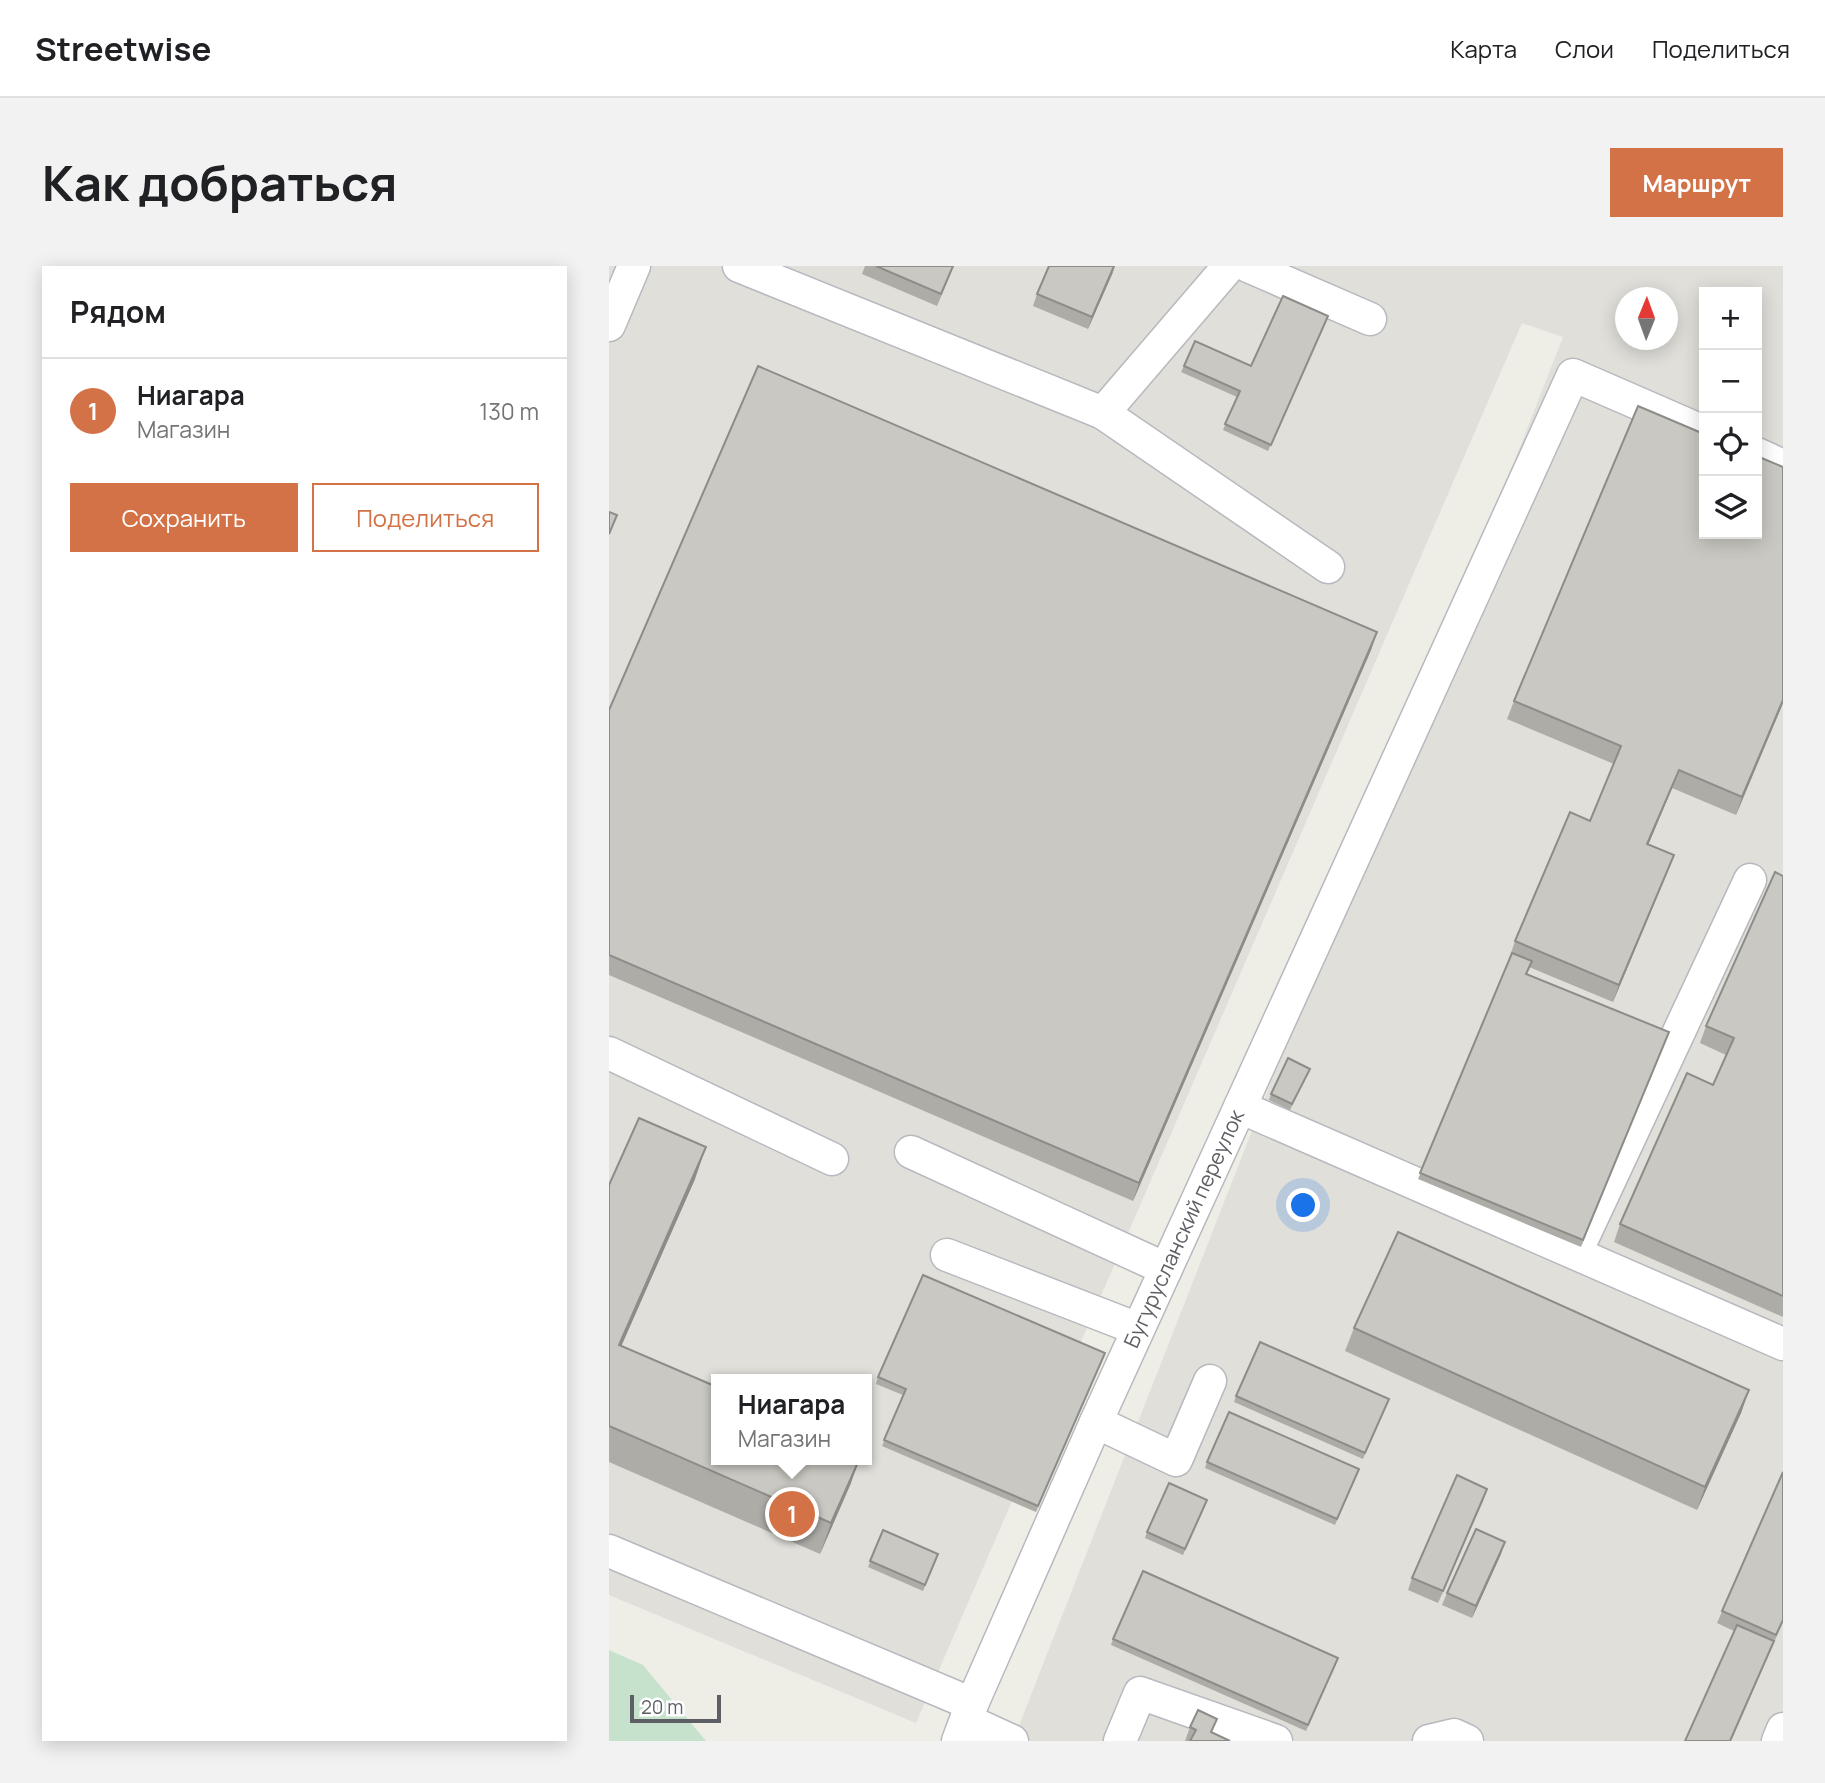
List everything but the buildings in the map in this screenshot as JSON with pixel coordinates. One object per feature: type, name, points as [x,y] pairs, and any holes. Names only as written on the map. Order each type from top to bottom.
[{"type":"street","points":[[609,324],[634,266]]},
{"type":"street","points":[[739,266],[1103,413],[1328,567]]},
{"type":"street","points":[[1103,413],[1229,266]]},
{"type":"street","points":[[1248,266],[1370,319]]},
{"type":"street","points":[[1240,1107],[1573,375],[1699,430]]},
{"type":"street","points":[[1762,456],[1783,466]]},
{"type":"street","points":[[1575,1254],[1750,880]]},
{"type":"street","points":[[609,1054],[832,1159]]},
{"type":"street","name":"Бугурусланский переулок","points":[[965,1722],[1096,1422],[1240,1107],[1783,1344]]},
{"type":"street","points":[[911,1152],[1166,1269]]},
{"type":"street","points":[[947,1255],[1139,1329]]},
{"type":"street","points":[[1096,1422],[1176,1460],[1210,1381]]},
{"type":"street","points":[[609,1551],[965,1722],[1012,1741]]},
{"type":"street","points":[[1120,1741],[1140,1693],[1276,1741]]},
{"type":"street","points":[[1778,1741],[1783,1729]]},
{"type":"street","points":[[1429,1741],[1454,1735],[1467,1741]]},
{"type":"shaded area","points":[[609,266],[1783,266],[1783,1741],[1013,1741],[1563,337],[1522,323],[916,1723],[609,1595]]},
{"type":"green space","points":[[609,1650],[643,1665],[706,1741],[609,1741]]},
{"type":"place","name":"Ниагара","points":[[792,1514]]}]
